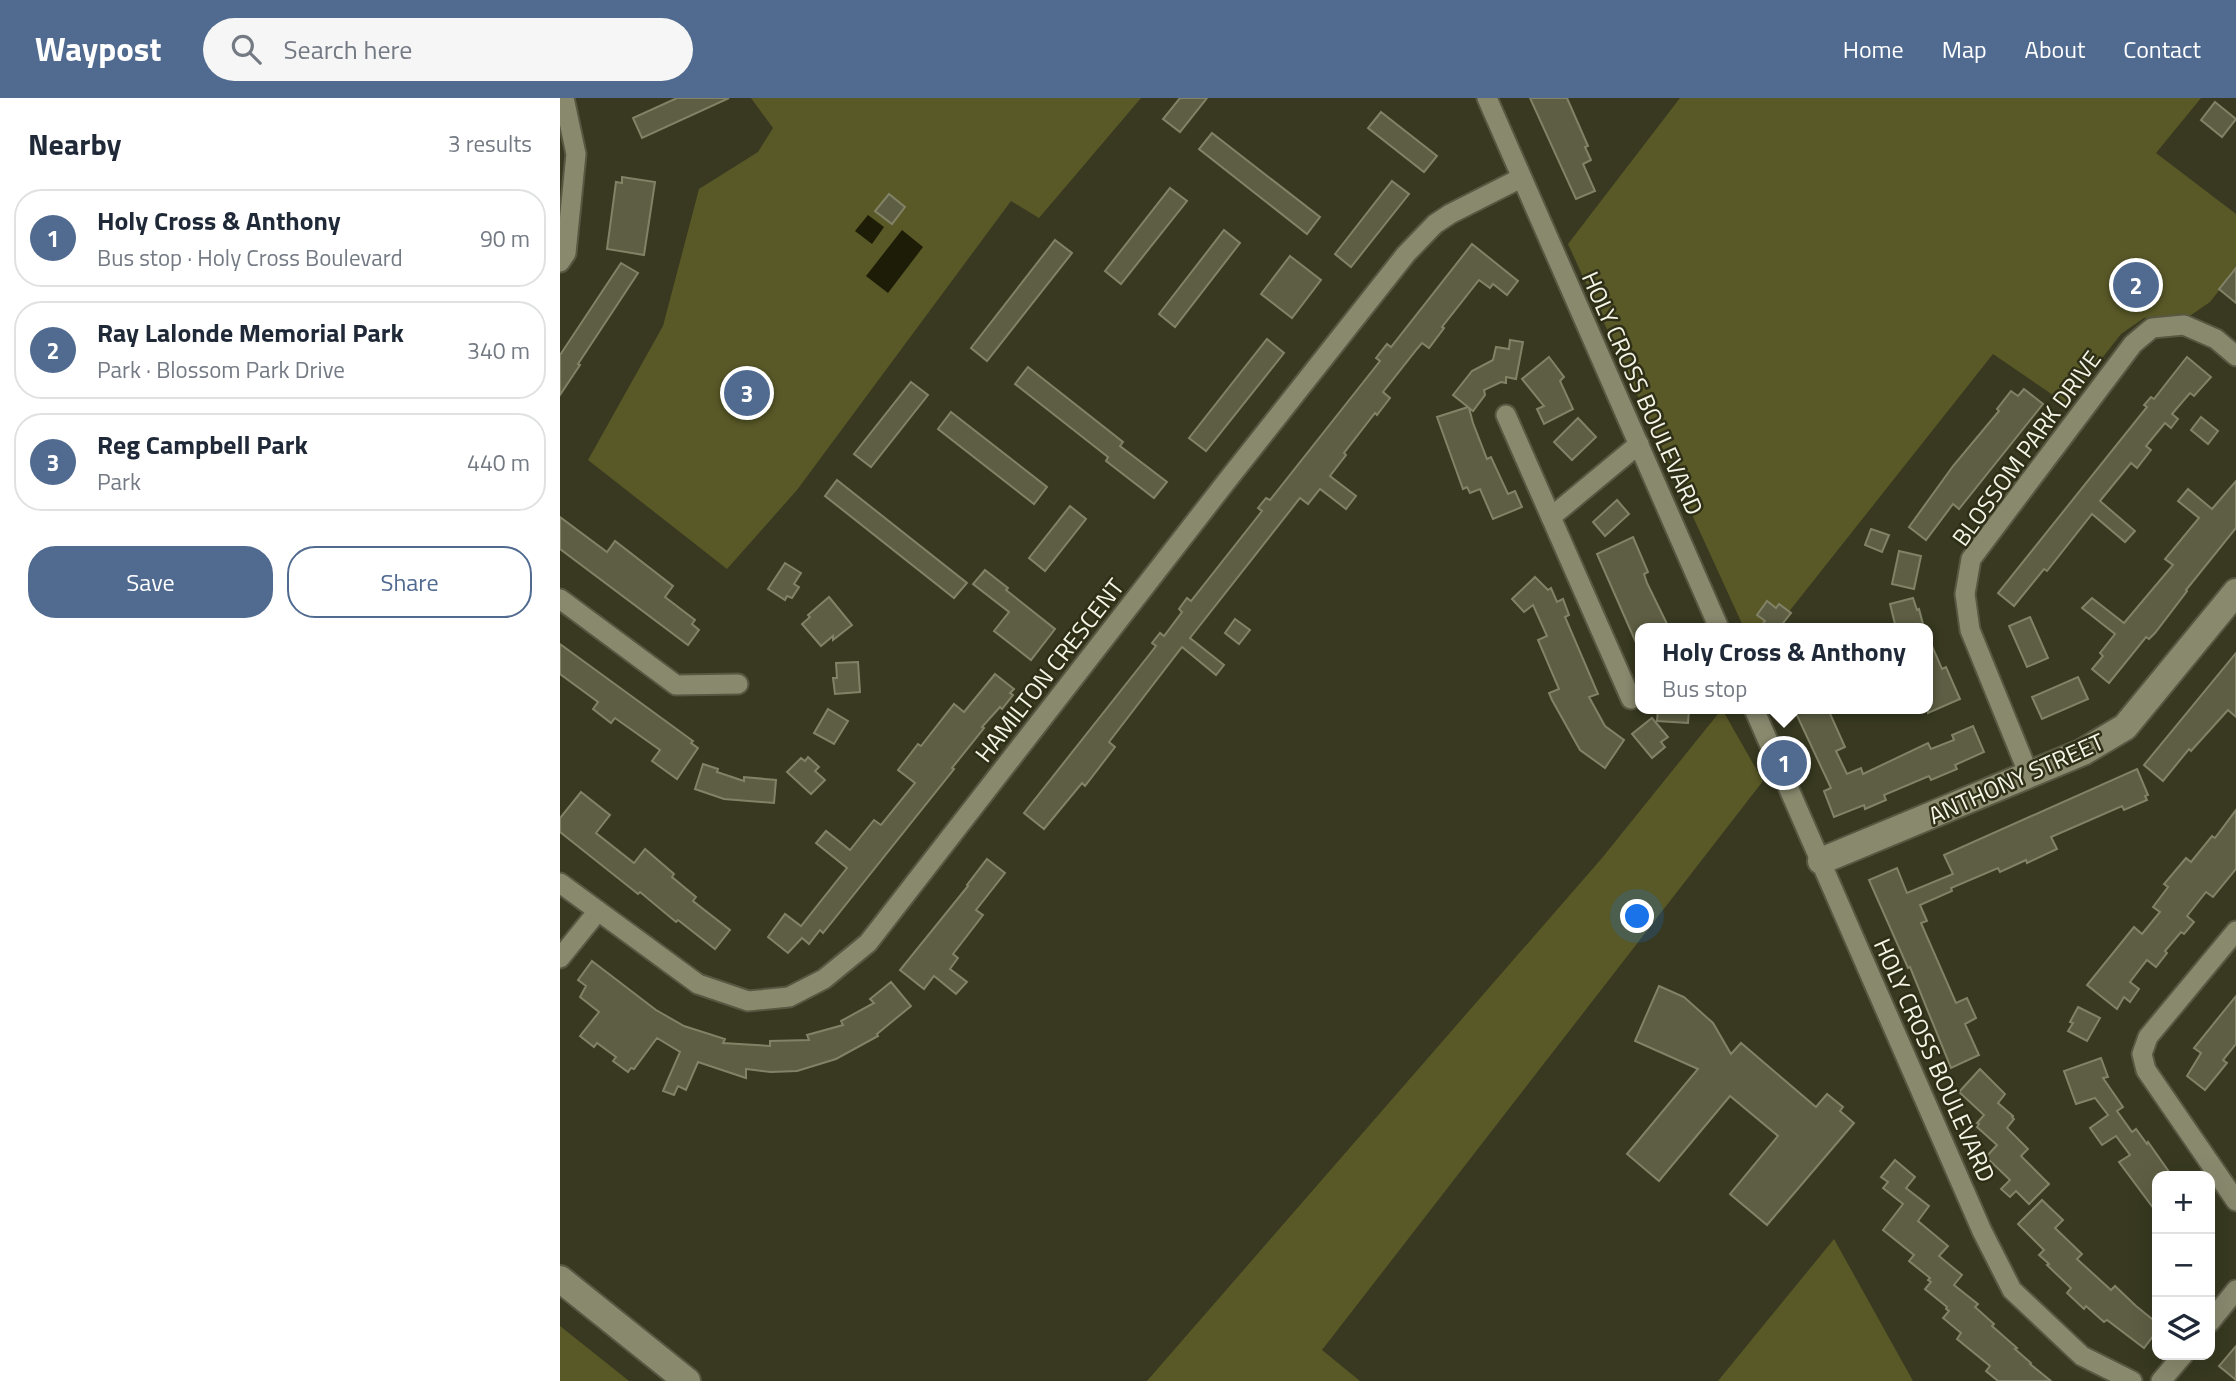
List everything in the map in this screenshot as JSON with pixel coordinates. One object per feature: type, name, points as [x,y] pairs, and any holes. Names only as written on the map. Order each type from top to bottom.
[{"type":"street","points":[[560,262],[566,253],[576,154],[564,98]]},
{"type":"street","name":"HOLY CROSS BOULEVARD","points":[[1487,98],[1717,623]]},
{"type":"street","name":"HAMILTON CRESCENT","points":[[560,883],[698,984],[748,1001],[789,997],[824,979],[868,943],[1406,254],[1434,224],[1521,178]]},
{"type":"street","name":"BLOSSOM PARK DRIVE","points":[[2029,775],[1970,630],[1965,594],[1971,559],[2133,344],[2152,328],[2185,325],[2216,339],[2236,356]]},
{"type":"street","points":[[1506,415],[1631,699]]},
{"type":"street","points":[[1551,517],[1639,444]]},
{"type":"street","name":"ANTHONY STREET","points":[[1821,862],[2083,752],[2125,727],[2236,592]]},
{"type":"street","points":[[560,599],[676,685],[738,684]]},
{"type":"street","name":"HOLY CROSS BOULEVARD","points":[[1757,714],[1982,1231],[2012,1290],[2082,1356],[2132,1381]]},
{"type":"street","points":[[560,958],[598,911]]},
{"type":"street","points":[[2236,931],[2148,1037],[2142,1054],[2146,1070],[2236,1201]]},
{"type":"street","points":[[560,1279],[687,1381]]},
{"type":"street","points":[[2215,1316],[2236,1290]]},
{"type":"street","points":[[2161,1381],[2179,1360]]},
{"type":"shaded area","points":[[751,98],[1141,98],[1039,218],[1011,201],[797,490],[727,569],[588,460],[663,326],[699,189],[758,152],[773,128]]},
{"type":"shaded area","points":[[1680,98],[2201,98],[2156,153],[2236,214],[2236,269],[2210,302],[2191,315],[2144,318],[2121,334],[2066,404],[1993,354],[1780,623],[1742,623],[1568,244]]},
{"type":"shaded area","points":[[868,215],[884,227],[872,244],[855,231]]},
{"type":"shaded area","points":[[902,230],[923,247],[888,293],[866,276]]},
{"type":"shaded area","points":[[1718,714],[1725,714],[1763,781],[1322,1350],[1360,1381],[1147,1381],[1602,858]]},
{"type":"shaded area","points":[[1834,1239],[1913,1381],[1718,1381]]},
{"type":"shaded area","points":[[560,1326],[629,1381],[560,1381]]},
{"type":"building","points":[[677,98],[729,98],[642,138],[633,118]]},
{"type":"building","points":[[1180,98],[1207,98],[1180,132],[1163,119]]},
{"type":"building","points":[[1530,98],[1567,98],[1588,146],[1585,147],[1591,160],[1583,164],[1595,191],[1576,199]]},
{"type":"building","points":[[2215,102],[2236,119],[2222,137],[2201,120]]},
{"type":"building","points":[[1381,112],[1437,156],[1424,172],[1368,128]]},
{"type":"building","points":[[1212,133],[1320,217],[1307,234],[1199,149]]},
{"type":"building","points":[[622,177],[655,182],[644,255],[607,249],[616,182],[622,183]]},
{"type":"building","points":[[1392,181],[1409,194],[1351,267],[1335,254]]},
{"type":"building","points":[[1170,188],[1187,201],[1121,284],[1105,271]]},
{"type":"building","points":[[889,194],[905,207],[892,224],[875,211]]},
{"type":"building","points":[[1224,230],[1240,243],[1175,327],[1159,314]]},
{"type":"building","points":[[1055,240],[1072,253],[987,361],[971,348]]},
{"type":"building","points":[[1472,244],[1518,281],[1507,295],[1493,284],[1490,288],[1479,280],[1429,348],[1422,343],[1383,392],[1390,398],[1344,453],[1346,455],[1330,476],[1356,496],[1346,509],[1320,489],[1308,504],[1300,498],[1190,638],[1224,665],[1216,675],[1182,647],[1109,742],[1115,747],[1085,786],[1082,783],[1044,829],[1024,813],[1156,646],[1152,643],[1160,633],[1164,636],[1182,612],[1179,609],[1187,598],[1191,601],[1262,511],[1258,508],[1266,498],[1270,500],[1380,361],[1376,358],[1387,344],[1391,347]]},
{"type":"building","points":[[1290,256],[1321,280],[1292,318],[1261,294]]},
{"type":"building","points":[[621,263],[638,273],[560,395],[560,355]]},
{"type":"building","points":[[2236,268],[2236,303],[2219,289]]},
{"type":"building","points":[[1267,339],[1284,353],[1206,451],[1189,438]]},
{"type":"building","points":[[1510,340],[1523,342],[1516,379],[1506,377],[1506,383],[1501,382],[1484,390],[1485,395],[1473,411],[1469,408],[1487,459],[1491,457],[1508,494],[1515,491],[1522,507],[1493,519],[1480,489],[1470,493],[1467,487],[1463,489],[1437,417],[1468,407],[1453,395],[1472,371],[1493,360],[1496,347],[1509,349]]},
{"type":"building","points":[[1549,357],[1564,377],[1560,381],[1573,409],[1544,424],[1537,409],[1544,406],[1522,379]]},
{"type":"building","points":[[2187,357],[2211,377],[2194,396],[2190,393],[2172,414],[2178,419],[2171,428],[2165,423],[2146,446],[2151,450],[2137,468],[2131,463],[2100,501],[2135,531],[2125,542],[2092,514],[2047,571],[2044,569],[2014,606],[1998,593],[2147,407],[2144,405],[2151,397],[2154,399]]},
{"type":"building","points":[[1028,367],[1123,442],[1120,446],[1167,482],[1154,498],[1106,461],[1108,457],[1015,384]]},
{"type":"building","points":[[911,382],[928,395],[871,467],[854,454]]},
{"type":"building","points":[[2024,389],[2043,404],[1959,509],[1953,504],[1926,540],[1909,527],[1953,466],[1999,411],[1997,409],[2011,391],[2018,396]]},
{"type":"building","points":[[951,412],[1047,487],[1034,504],[938,429]]},
{"type":"building","points":[[2201,417],[2218,431],[2208,444],[2191,430]]},
{"type":"building","points":[[1578,418],[1596,437],[1572,460],[1554,442]]},
{"type":"building","points":[[837,480],[967,583],[954,598],[825,496]]},
{"type":"building","points":[[2236,481],[2236,528],[2155,633],[2149,639],[2146,637],[2109,683],[2092,669],[2103,656],[2100,653],[2115,634],[2082,608],[2092,598],[2124,623],[2173,565],[2165,559],[2199,518],[2178,501],[2188,489],[2212,509]]},
{"type":"building","points":[[1617,500],[1629,514],[1605,536],[1593,522]]},
{"type":"building","points":[[1070,506],[1086,519],[1045,571],[1029,558]]},
{"type":"building","points":[[560,517],[607,552],[615,541],[673,586],[665,597],[695,620],[692,624],[699,630],[688,645],[560,549]]},
{"type":"building","points":[[1871,529],[1889,535],[1882,552],[1865,545]]},
{"type":"building","points":[[1633,537],[1648,572],[1644,574],[1647,583],[1667,623],[1635,623],[1635,640],[1597,554]]},
{"type":"building","points":[[1899,551],[1921,556],[1914,589],[1892,584]]},
{"type":"building","points":[[785,563],[801,573],[794,584],[799,587],[792,598],[787,596],[785,600],[768,589]]},
{"type":"building","points":[[985,570],[1055,629],[1031,660],[994,631],[1009,612],[973,584]]},
{"type":"building","points":[[1535,577],[1548,590],[1551,588],[1557,602],[1563,599],[1569,615],[1565,617],[1598,694],[1589,697],[1605,726],[1624,740],[1605,768],[1580,750],[1552,700],[1549,693],[1559,689],[1538,640],[1547,636],[1533,605],[1524,612],[1512,599]]},
{"type":"building","points":[[829,597],[852,625],[821,646],[802,624],[810,617],[808,615]]},
{"type":"building","points":[[1913,598],[1923,623],[1895,623],[1890,604]]},
{"type":"building","points":[[1767,601],[1776,608],[1779,604],[1791,613],[1783,623],[1763,623],[1765,621],[1757,615]]},
{"type":"building","points":[[2030,617],[2048,658],[2027,667],[2009,626]]},
{"type":"building","points":[[1235,619],[1250,630],[1239,644],[1225,633]]},
{"type":"building","points":[[560,644],[693,741],[691,743],[698,748],[677,779],[652,761],[660,750],[615,718],[611,723],[593,709],[598,702],[560,674]]},
{"type":"building","points":[[1933,648],[1942,669],[1946,667],[1960,699],[1933,711]]},
{"type":"building","points":[[2236,653],[2236,717],[2228,710],[2191,751],[2189,749],[2163,781],[2144,765]]},
{"type":"building","points":[[858,662],[860,692],[835,694],[833,678],[837,678],[836,663]]},
{"type":"building","points":[[995,674],[1014,689],[1010,693],[1013,695],[982,727],[984,728],[952,768],[954,769],[823,933],[820,930],[809,944],[802,938],[788,953],[768,937],[785,914],[801,926],[847,868],[816,843],[826,831],[850,850],[874,820],[881,825],[915,783],[898,770],[954,704],[964,712]]},
{"type":"building","points":[[2078,677],[2088,699],[2042,719],[2032,697]]},
{"type":"building","points":[[828,709],[848,721],[834,744],[814,733]]},
{"type":"building","points":[[1658,714],[1689,714],[1688,723],[1657,721]]},
{"type":"building","points":[[1796,714],[1830,714],[1845,747],[1836,751],[1847,774],[1861,768],[1863,774],[1928,743],[1931,749],[1954,740],[1952,735],[1973,726],[1984,752],[1955,765],[1957,769],[1931,780],[1929,776],[1884,795],[1886,800],[1834,817],[1824,791],[1831,788]]},
{"type":"building","points":[[1652,718],[1668,737],[1661,742],[1665,747],[1652,758],[1632,734]]},
{"type":"building","points":[[808,757],[819,767],[815,771],[825,780],[811,794],[787,772],[801,758],[805,761]]},
{"type":"building","points":[[703,764],[744,781],[744,777],[776,780],[774,803],[724,799],[695,789]]},
{"type":"building","points":[[2137,769],[2148,795],[2145,796],[2147,800],[2124,810],[2122,806],[2051,837],[2057,849],[2027,863],[2026,860],[2000,872],[1998,868],[1920,905],[1927,921],[1921,923],[1956,1003],[1967,998],[1976,1018],[1965,1024],[1979,1055],[1951,1068],[1910,967],[1908,968],[1869,880],[1897,868],[1907,893],[1953,874],[1944,855]]},
{"type":"building","points":[[581,792],[610,815],[596,833],[634,863],[645,849],[696,897],[693,901],[730,930],[715,949],[678,920],[676,922],[640,892],[638,894],[560,832],[560,818]]},
{"type":"building","points":[[2236,810],[2236,869],[2213,897],[2206,892],[2187,916],[2194,922],[2184,934],[2181,932],[2156,967],[2147,960],[2130,982],[2139,989],[2130,1002],[2124,997],[2117,1009],[2087,985],[2134,927],[2142,934],[2160,912],[2153,907],[2168,887],[2164,884],[2186,858],[2191,862],[2212,836],[2215,838]]},
{"type":"building","points":[[987,859],[1005,873],[976,910],[983,915],[953,954],[958,958],[950,969],[967,982],[956,994],[934,976],[924,989],[900,970]]},
{"type":"building","points":[[592,961],[656,1010],[684,1026],[725,1039],[723,1043],[770,1046],[770,1041],[809,1040],[807,1035],[843,1025],[841,1021],[874,1003],[870,999],[891,982],[911,1006],[877,1034],[878,1036],[836,1059],[797,1071],[746,1069],[746,1078],[698,1062],[686,1090],[678,1086],[674,1095],[663,1091],[680,1052],[657,1038],[634,1069],[631,1068],[628,1072],[613,1061],[616,1057],[597,1043],[594,1047],[580,1036],[599,1012],[580,997],[586,986],[578,980]]},
{"type":"building","points":[[1659,986],[1684,997],[1713,1023],[1731,1054],[1741,1043],[1816,1107],[1827,1094],[1843,1107],[1840,1111],[1854,1123],[1767,1225],[1730,1194],[1778,1136],[1730,1096],[1659,1181],[1627,1154],[1698,1069],[1635,1041]]},
{"type":"building","points":[[2236,996],[2236,1044],[2223,1060],[2227,1063],[2205,1090],[2187,1076],[2201,1053],[2194,1048]]},
{"type":"building","points":[[2078,1007],[2100,1018],[2087,1041],[2068,1031]]},
{"type":"building","points":[[2101,1058],[2108,1077],[2103,1078],[2123,1107],[2117,1111],[2132,1132],[2136,1129],[2147,1144],[2148,1142],[2168,1171],[2152,1171],[2152,1206],[2119,1162],[2130,1155],[2116,1136],[2102,1145],[2090,1128],[2108,1115],[2095,1098],[2076,1104],[2064,1071]]},
{"type":"building","points":[[1980,1069],[2005,1094],[1998,1103],[2013,1116],[2014,1119],[2007,1128],[2028,1149],[2021,1156],[2049,1184],[2029,1204],[2016,1191],[2010,1197],[2001,1189],[2010,1180],[1986,1157],[1997,1145],[1977,1127],[1984,1115],[1959,1092]]},
{"type":"building","points":[[1895,1160],[1915,1177],[1906,1188],[1929,1206],[1918,1221],[1948,1246],[1939,1256],[1962,1275],[1954,1285],[1978,1304],[1975,1307],[1994,1324],[1992,1326],[2051,1381],[1998,1381],[1986,1371],[1990,1366],[1957,1339],[1961,1333],[1943,1318],[1949,1311],[1947,1307],[1925,1289],[1931,1282],[1928,1280],[1930,1278],[1909,1261],[1914,1255],[1883,1230],[1903,1204],[1883,1188],[1888,1182],[1881,1177]]},
{"type":"building","points":[[2042,1200],[2063,1220],[2055,1228],[2082,1254],[2077,1259],[2111,1290],[2115,1286],[2152,1319],[2152,1338],[2144,1348],[2107,1320],[2104,1322],[2086,1306],[2084,1309],[2067,1293],[2071,1288],[2047,1265],[2049,1264],[2039,1255],[2044,1250],[2018,1224]]},
{"type":"building","points":[[2236,1346],[2236,1380],[2219,1366]]},
{"type":"place","name":"Ray Lalonde Memorial Park","points":[[2136,285]]},
{"type":"place","name":"Reg Campbell Park","points":[[747,393]]},
{"type":"place","name":"Holy Cross & Anthony","points":[[1784,763]]}]
